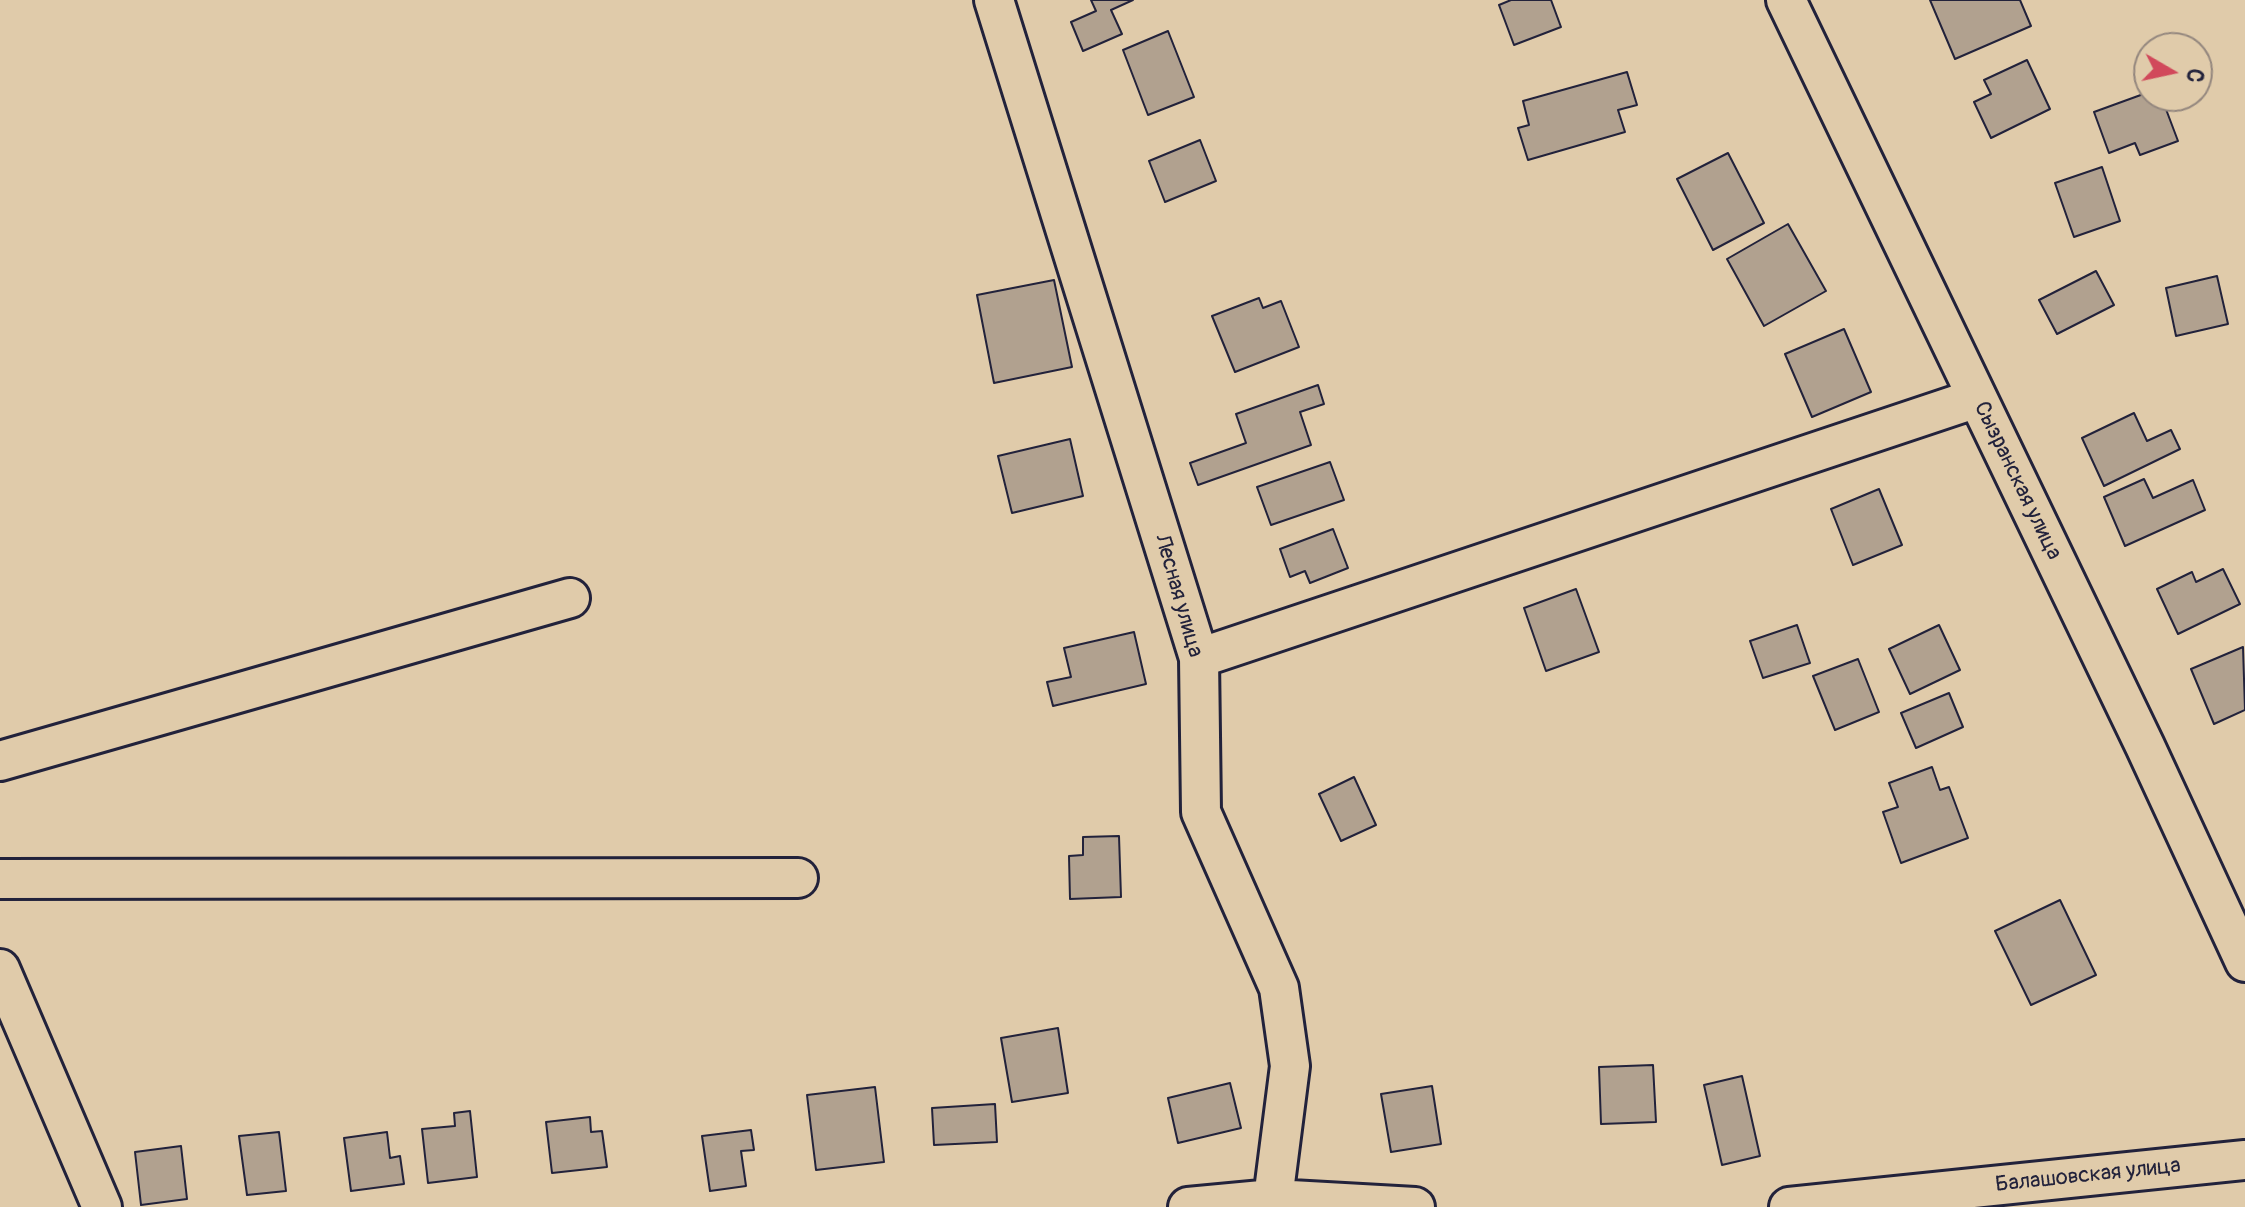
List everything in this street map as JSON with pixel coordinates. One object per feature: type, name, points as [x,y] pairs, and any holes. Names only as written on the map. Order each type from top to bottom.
[{"type":"street","name":"Лесная улица","points":[[994,0],[1199,658],[1201,812],[1279,988],[1290,1066],[1273,1199]]},
{"type":"street","name":"Сызранская улица","points":[[1786,0],[2145,746],[2245,962]]},
{"type":"street","points":[[1199,658],[1977,398]]},
{"type":"street","points":[[0,761],[570,598]]},
{"type":"street","points":[[0,879],[798,878]]},
{"type":"street","points":[[0,969],[102,1207]]},
{"type":"street","name":"Балашовская улица","points":[[1789,1207],[2245,1160]]},
{"type":"street","points":[[1188,1207],[1273,1199],[1415,1207]]},
{"type":"building","points":[[1091,0],[1133,0],[1111,10],[1122,34],[1083,51],[1071,22],[1096,11]]},
{"type":"building","points":[[1511,0],[1551,0],[1561,27],[1514,45],[1499,5]]},
{"type":"building","points":[[1930,0],[2020,0],[2031,26],[1955,59]]},
{"type":"building","points":[[1168,31],[1194,97],[1148,115],[1123,50]]},
{"type":"building","points":[[2027,60],[2050,109],[1991,138],[1974,102],[1991,94],[1984,80]]},
{"type":"building","points":[[1627,72],[1637,105],[1618,110],[1625,132],[1528,160],[1518,128],[1529,125],[1523,101]]},
{"type":"building","points":[[2133,98],[2133,112],[2167,112],[2178,141],[2140,155],[2135,143],[2109,153],[2094,112]]},
{"type":"building","points":[[1200,140],[1216,181],[1165,202],[1149,161]]},
{"type":"building","points":[[1728,153],[1764,223],[1713,250],[1677,179]]},
{"type":"building","points":[[2102,167],[2120,221],[2074,237],[2055,183]]},
{"type":"building","points":[[1788,224],[1826,291],[1764,326],[1727,259]]},
{"type":"building","points":[[2096,271],[2114,305],[2057,334],[2039,300]]},
{"type":"building","points":[[2217,276],[2228,324],[2176,336],[2166,288]]},
{"type":"building","points":[[1054,280],[1072,367],[994,383],[977,295]]},
{"type":"building","points":[[1259,298],[1263,308],[1281,301],[1299,347],[1235,372],[1212,316]]},
{"type":"building","points":[[1844,329],[1871,392],[1812,417],[1785,354]]},
{"type":"building","points":[[1318,385],[1324,404],[1300,412],[1311,445],[1198,485],[1190,463],[1246,443],[1236,414]]},
{"type":"building","points":[[2134,413],[2147,441],[2171,430],[2180,449],[2104,486],[2082,438]]},
{"type":"building","points":[[1070,439],[1083,496],[1012,513],[998,456]]},
{"type":"building","points":[[1330,462],[1344,500],[1271,525],[1257,487]]},
{"type":"building","points":[[2144,479],[2153,498],[2193,480],[2205,510],[2125,546],[2104,497]]},
{"type":"building","points":[[1879,489],[1902,545],[1853,565],[1831,509]]},
{"type":"building","points":[[1333,529],[1348,568],[1310,583],[1305,571],[1290,577],[1280,549]]},
{"type":"building","points":[[2223,569],[2240,604],[2178,634],[2157,589],[2192,572],[2196,582]]},
{"type":"building","points":[[1576,589],[1599,652],[1546,671],[1524,608]]},
{"type":"building","points":[[1797,625],[1810,663],[1763,678],[1750,641]]},
{"type":"building","points":[[1939,625],[1960,670],[1910,694],[1889,649]]},
{"type":"building","points":[[1134,632],[1146,684],[1053,706],[1047,682],[1071,677],[1064,648]]},
{"type":"building","points":[[2243,647],[2245,710],[2214,724],[2191,669]]},
{"type":"building","points":[[1858,659],[1879,712],[1835,730],[1813,676]]},
{"type":"building","points":[[1949,693],[1963,727],[1916,748],[1901,713]]},
{"type":"building","points":[[1932,767],[1940,790],[1949,787],[1968,838],[1901,863],[1883,812],[1898,807],[1889,783]]},
{"type":"building","points":[[1354,777],[1376,825],[1341,841],[1319,794]]},
{"type":"building","points":[[1119,836],[1121,897],[1070,899],[1069,856],[1083,855],[1083,837]]},
{"type":"building","points":[[2060,900],[2096,975],[2031,1005],[1995,931]]},
{"type":"building","points":[[1058,1028],[1068,1093],[1012,1102],[1001,1038]]},
{"type":"building","points":[[1653,1065],[1656,1122],[1601,1124],[1599,1067]]},
{"type":"building","points":[[1742,1076],[1760,1156],[1722,1165],[1704,1085]]},
{"type":"building","points":[[1230,1083],[1241,1128],[1178,1143],[1168,1098]]},
{"type":"building","points":[[1432,1086],[1441,1144],[1391,1152],[1381,1094]]},
{"type":"building","points":[[875,1087],[884,1162],[816,1170],[807,1095]]},
{"type":"building","points":[[995,1104],[997,1142],[934,1145],[932,1108]]},
{"type":"building","points":[[470,1111],[477,1177],[428,1183],[422,1129],[455,1126],[454,1113]]},
{"type":"building","points":[[590,1117],[591,1132],[602,1131],[607,1167],[552,1173],[546,1122]]},
{"type":"building","points":[[751,1130],[754,1150],[741,1151],[746,1186],[710,1191],[702,1136]]},
{"type":"building","points":[[279,1132],[286,1191],[247,1195],[239,1136]]},
{"type":"building","points":[[387,1132],[390,1158],[400,1156],[404,1184],[351,1191],[344,1138]]},
{"type":"building","points":[[181,1146],[187,1199],[141,1205],[135,1152]]}]
